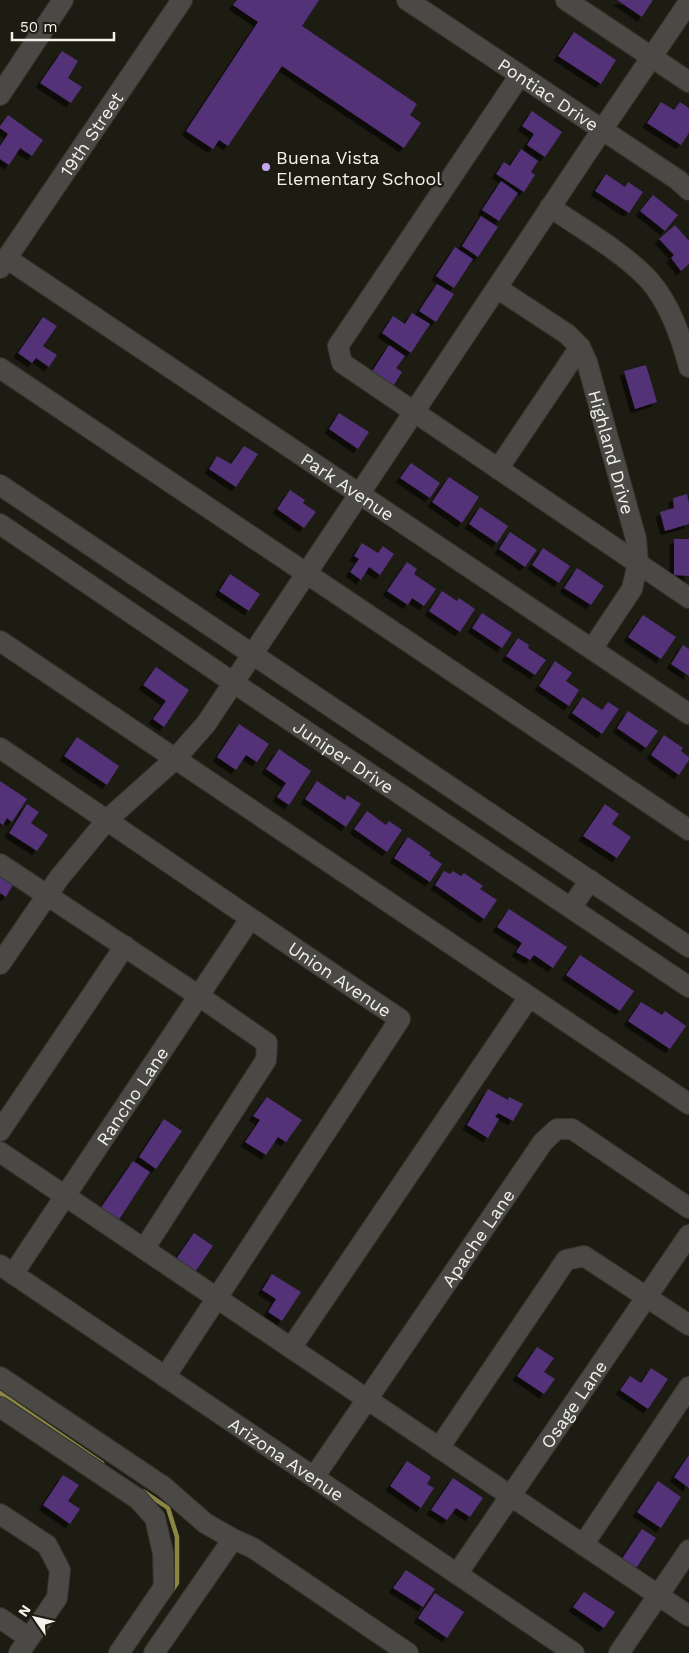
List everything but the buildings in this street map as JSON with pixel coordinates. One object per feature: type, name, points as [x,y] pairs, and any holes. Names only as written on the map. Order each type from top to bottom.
[{"type":"street","points":[[0,95],[63,0]]},
{"type":"street","name":"19th Street","points":[[3,263],[182,0]]},
{"type":"street","name":"Pontiac Drive","points":[[407,0],[678,180],[689,190]]},
{"type":"street","points":[[566,0],[689,82]]},
{"type":"street","points":[[0,964],[59,878],[107,820],[175,759],[206,724],[689,2]]},
{"type":"street","points":[[520,75],[338,346],[342,363],[689,598]]},
{"type":"street","points":[[550,208],[621,256],[649,281],[667,307],[683,344],[689,366]]},
{"type":"street","name":"Park Avenue","points":[[3,263],[360,494],[689,714]]},
{"type":"street","name":"Highland Drive","points":[[497,288],[567,334],[580,347],[587,362],[636,539],[638,563],[632,589],[592,649]]},
{"type":"street","points":[[498,469],[580,347]]},
{"type":"street","points":[[0,368],[689,830]]},
{"type":"street","name":"Juniper Drive","points":[[0,485],[689,946]]},
{"type":"street","name":"Juniper Drive","points":[[0,524],[689,987]]},
{"type":"street","points":[[0,641],[689,1104]]},
{"type":"street","name":"Union Avenue","points":[[0,748],[400,1020],[166,1377]]},
{"type":"street","points":[[0,864],[267,1043],[266,1060],[144,1249]]},
{"type":"street","points":[[571,908],[590,880]]},
{"type":"street","name":"Rancho Lane","points":[[7,1269],[65,1196],[250,919]]},
{"type":"street","points":[[0,1131],[125,946]]},
{"type":"street","points":[[291,1348],[529,997]]},
{"type":"street","name":"Apache Lane","points":[[314,1477],[543,1142],[557,1130],[572,1130],[689,1208]]},
{"type":"street","points":[[0,1152],[689,1616]]},
{"type":"street","name":"Osage Lane","points":[[457,1574],[689,1234]]},
{"type":"street","points":[[439,1448],[566,1260],[584,1256],[689,1325]]},
{"type":"street","name":"Arizona Avenue","points":[[7,1269],[574,1653]]},
{"type":"street","points":[[0,1377],[164,1487],[205,1523],[233,1539],[254,1548],[408,1653]]},
{"type":"street","points":[[583,1545],[689,1387]]},
{"type":"street","points":[[0,1407],[138,1499],[155,1518],[163,1554],[164,1587],[120,1653]]},
{"type":"street","points":[[0,1514],[47,1545],[60,1570],[57,1598],[24,1646],[0,1618]]},
{"type":"street","points":[[154,1653],[233,1539]]},
{"type":"street","points":[[619,1653],[689,1550]]},
{"type":"waterway","points":[[0,1393],[102,1463]]},
{"type":"waterway","points":[[143,1491],[168,1508],[177,1537],[177,1583],[171,1592]]},
{"type":"place","name":"Buena Vista Elementary School","points":[[266,167]]}]
